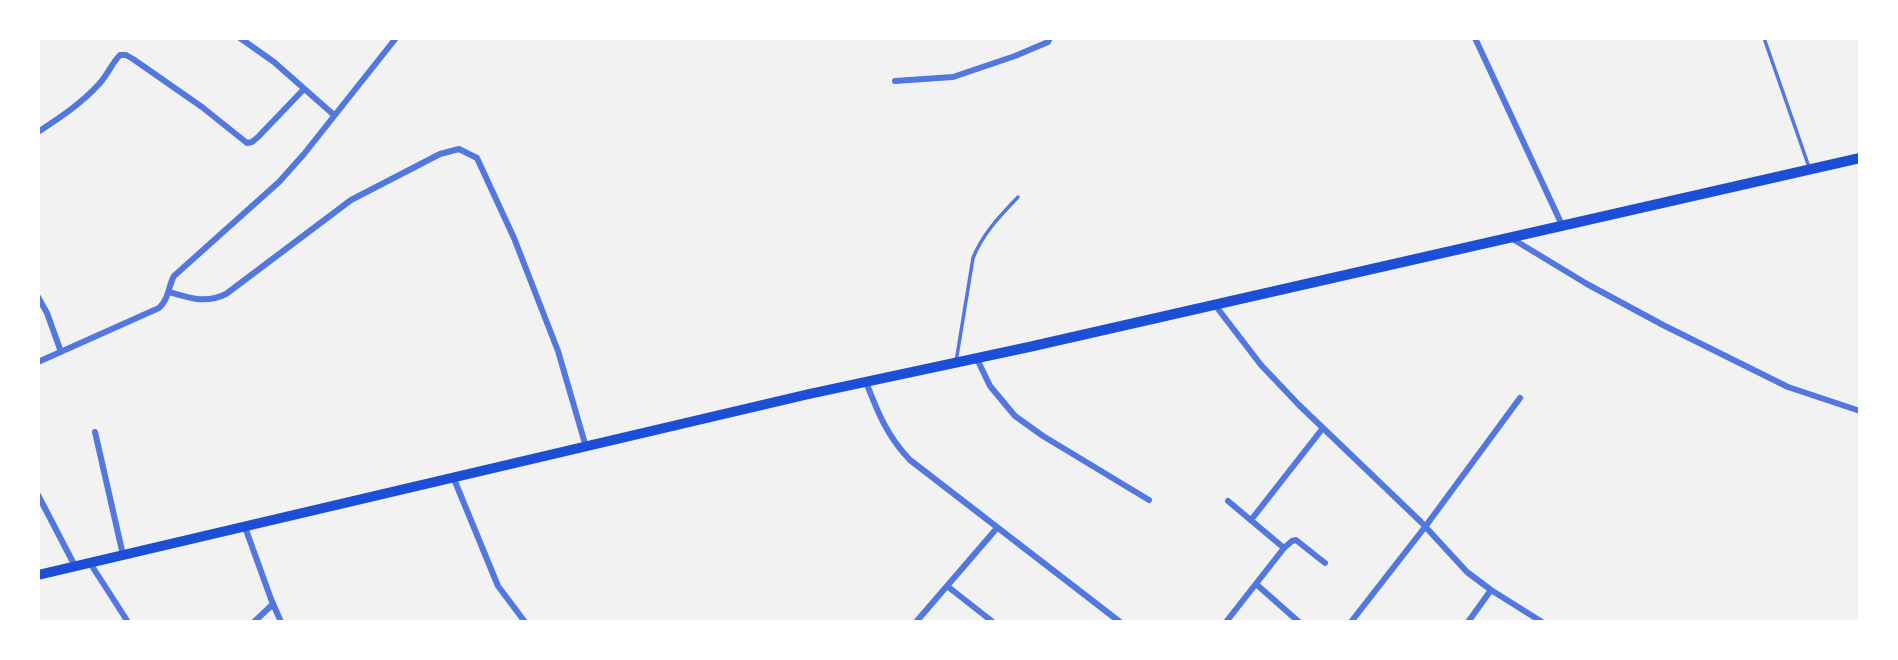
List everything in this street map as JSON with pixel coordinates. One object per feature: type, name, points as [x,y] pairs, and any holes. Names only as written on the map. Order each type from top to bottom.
[{"type":"main road","points":[[38,575],[866,382],[1860,158]]},
{"type":"street","points":[[240,38],[274,62],[334,115]]},
{"type":"street","points":[[38,362],[165,303],[174,276],[279,182],[396,38]]},
{"type":"street","points":[[895,81],[953,77],[1041,45],[1051,38]]},
{"type":"street","points":[[1475,38],[1562,225]]},
{"type":"street","points":[[38,132],[72,110],[90,93],[120,55],[133,59],[202,107],[247,143],[258,137],[304,89]]},
{"type":"street","points":[[169,292],[206,301],[217,299],[351,200],[440,154],[459,149],[478,158],[514,239],[558,351],[586,448]]},
{"type":"street","points":[[1510,237],[1663,326],[1788,387],[1860,411]]},
{"type":"street","points":[[38,297],[47,313],[61,352]]},
{"type":"street","points":[[1215,305],[1261,365],[1467,572],[1542,621]]},
{"type":"street","points":[[977,359],[990,386],[1015,416],[1149,500]]},
{"type":"street","points":[[866,382],[881,421],[897,447],[910,460],[1120,621]]},
{"type":"street","points":[[1351,621],[1425,527],[1520,398]]},
{"type":"street","points":[[1251,520],[1323,428]]},
{"type":"street","points":[[94,432],[123,555]]},
{"type":"street","points":[[454,479],[498,586],[525,621]]},
{"type":"street","points":[[38,495],[75,566]]},
{"type":"street","points":[[1228,501],[1284,548]]},
{"type":"street","points":[[245,527],[281,621]]},
{"type":"street","points":[[916,621],[997,528]]},
{"type":"street","points":[[1226,621],[1292,541],[1296,540],[1325,563]]},
{"type":"street","points":[[90,563],[128,621]]},
{"type":"street","points":[[1256,584],[1299,621]]},
{"type":"street","points":[[947,586],[993,621]]},
{"type":"street","points":[[1468,621],[1491,590]]},
{"type":"street","points":[[254,621],[273,604]]},
{"type":"lane","points":[[1764,38],[1810,169]]},
{"type":"lane","points":[[955,364],[973,258],[989,229],[1018,197]]}]
